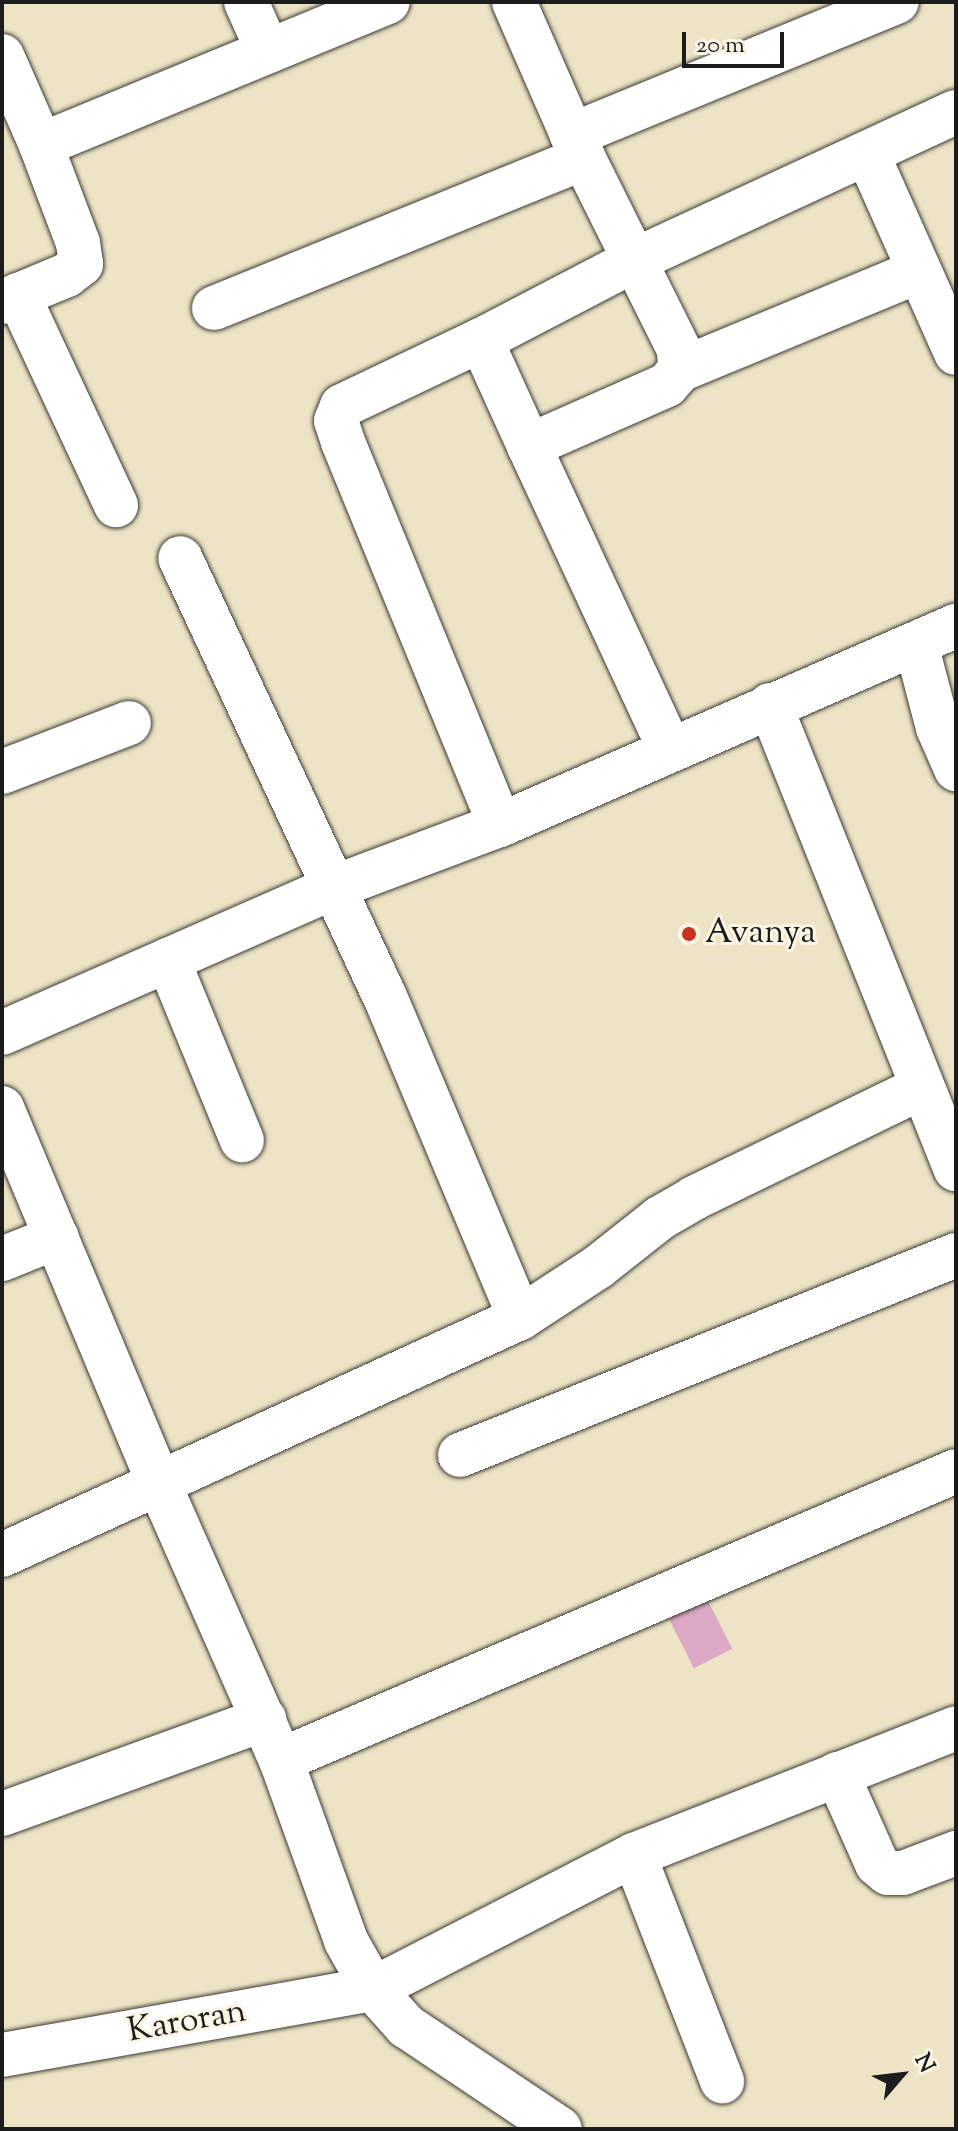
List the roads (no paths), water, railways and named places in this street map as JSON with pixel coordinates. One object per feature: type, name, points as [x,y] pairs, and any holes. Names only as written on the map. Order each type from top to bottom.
[{"type":"street","points":[[246,2],[268,51]]},
{"type":"street","points":[[41,145],[388,2]]},
{"type":"street","points":[[514,2],[578,146],[679,350],[680,370]]},
{"type":"street","points":[[214,308],[897,2]]},
{"type":"street","points":[[2,56],[41,145],[78,243],[81,264],[67,275],[10,298],[116,505]]},
{"type":"street","points":[[500,825],[336,421],[342,406],[481,340],[635,260],[956,112]]},
{"type":"street","points":[[867,153],[956,353]]},
{"type":"street","points":[[529,446],[667,385],[680,370],[919,271]]},
{"type":"street","points":[[481,340],[670,750]]},
{"type":"street","points":[[180,558],[384,995],[520,1318]]},
{"type":"street","points":[[2,1033],[332,888],[500,825],[956,626]]},
{"type":"street","points":[[916,644],[938,728],[956,769]]},
{"type":"street","points":[[770,705],[956,1169]]},
{"type":"street","points":[[2,772],[129,723]]},
{"type":"street","points":[[168,960],[242,1140]]},
{"type":"street","points":[[2,1555],[520,1318],[598,1267],[660,1218],[694,1198],[921,1088]]},
{"type":"street","points":[[2,1108],[159,1484],[281,1760],[346,1941],[373,1989],[406,2026],[560,2129]]},
{"type":"street","points":[[2,1259],[57,1237]]},
{"type":"street","points":[[460,1455],[956,1255]]},
{"type":"street","points":[[281,1760],[956,1471]]},
{"type":"street","points":[[2,1814],[264,1719]]},
{"type":"street","name":"Karoran","points":[[2,2055],[373,1989],[634,1855],[956,1728]]},
{"type":"street","points":[[837,1774],[877,1864],[888,1873],[903,1873],[956,1853]]},
{"type":"street","points":[[634,1855],[722,2081]]},
{"type":"place","name":"Avanya","points":[[689,934]]}]
